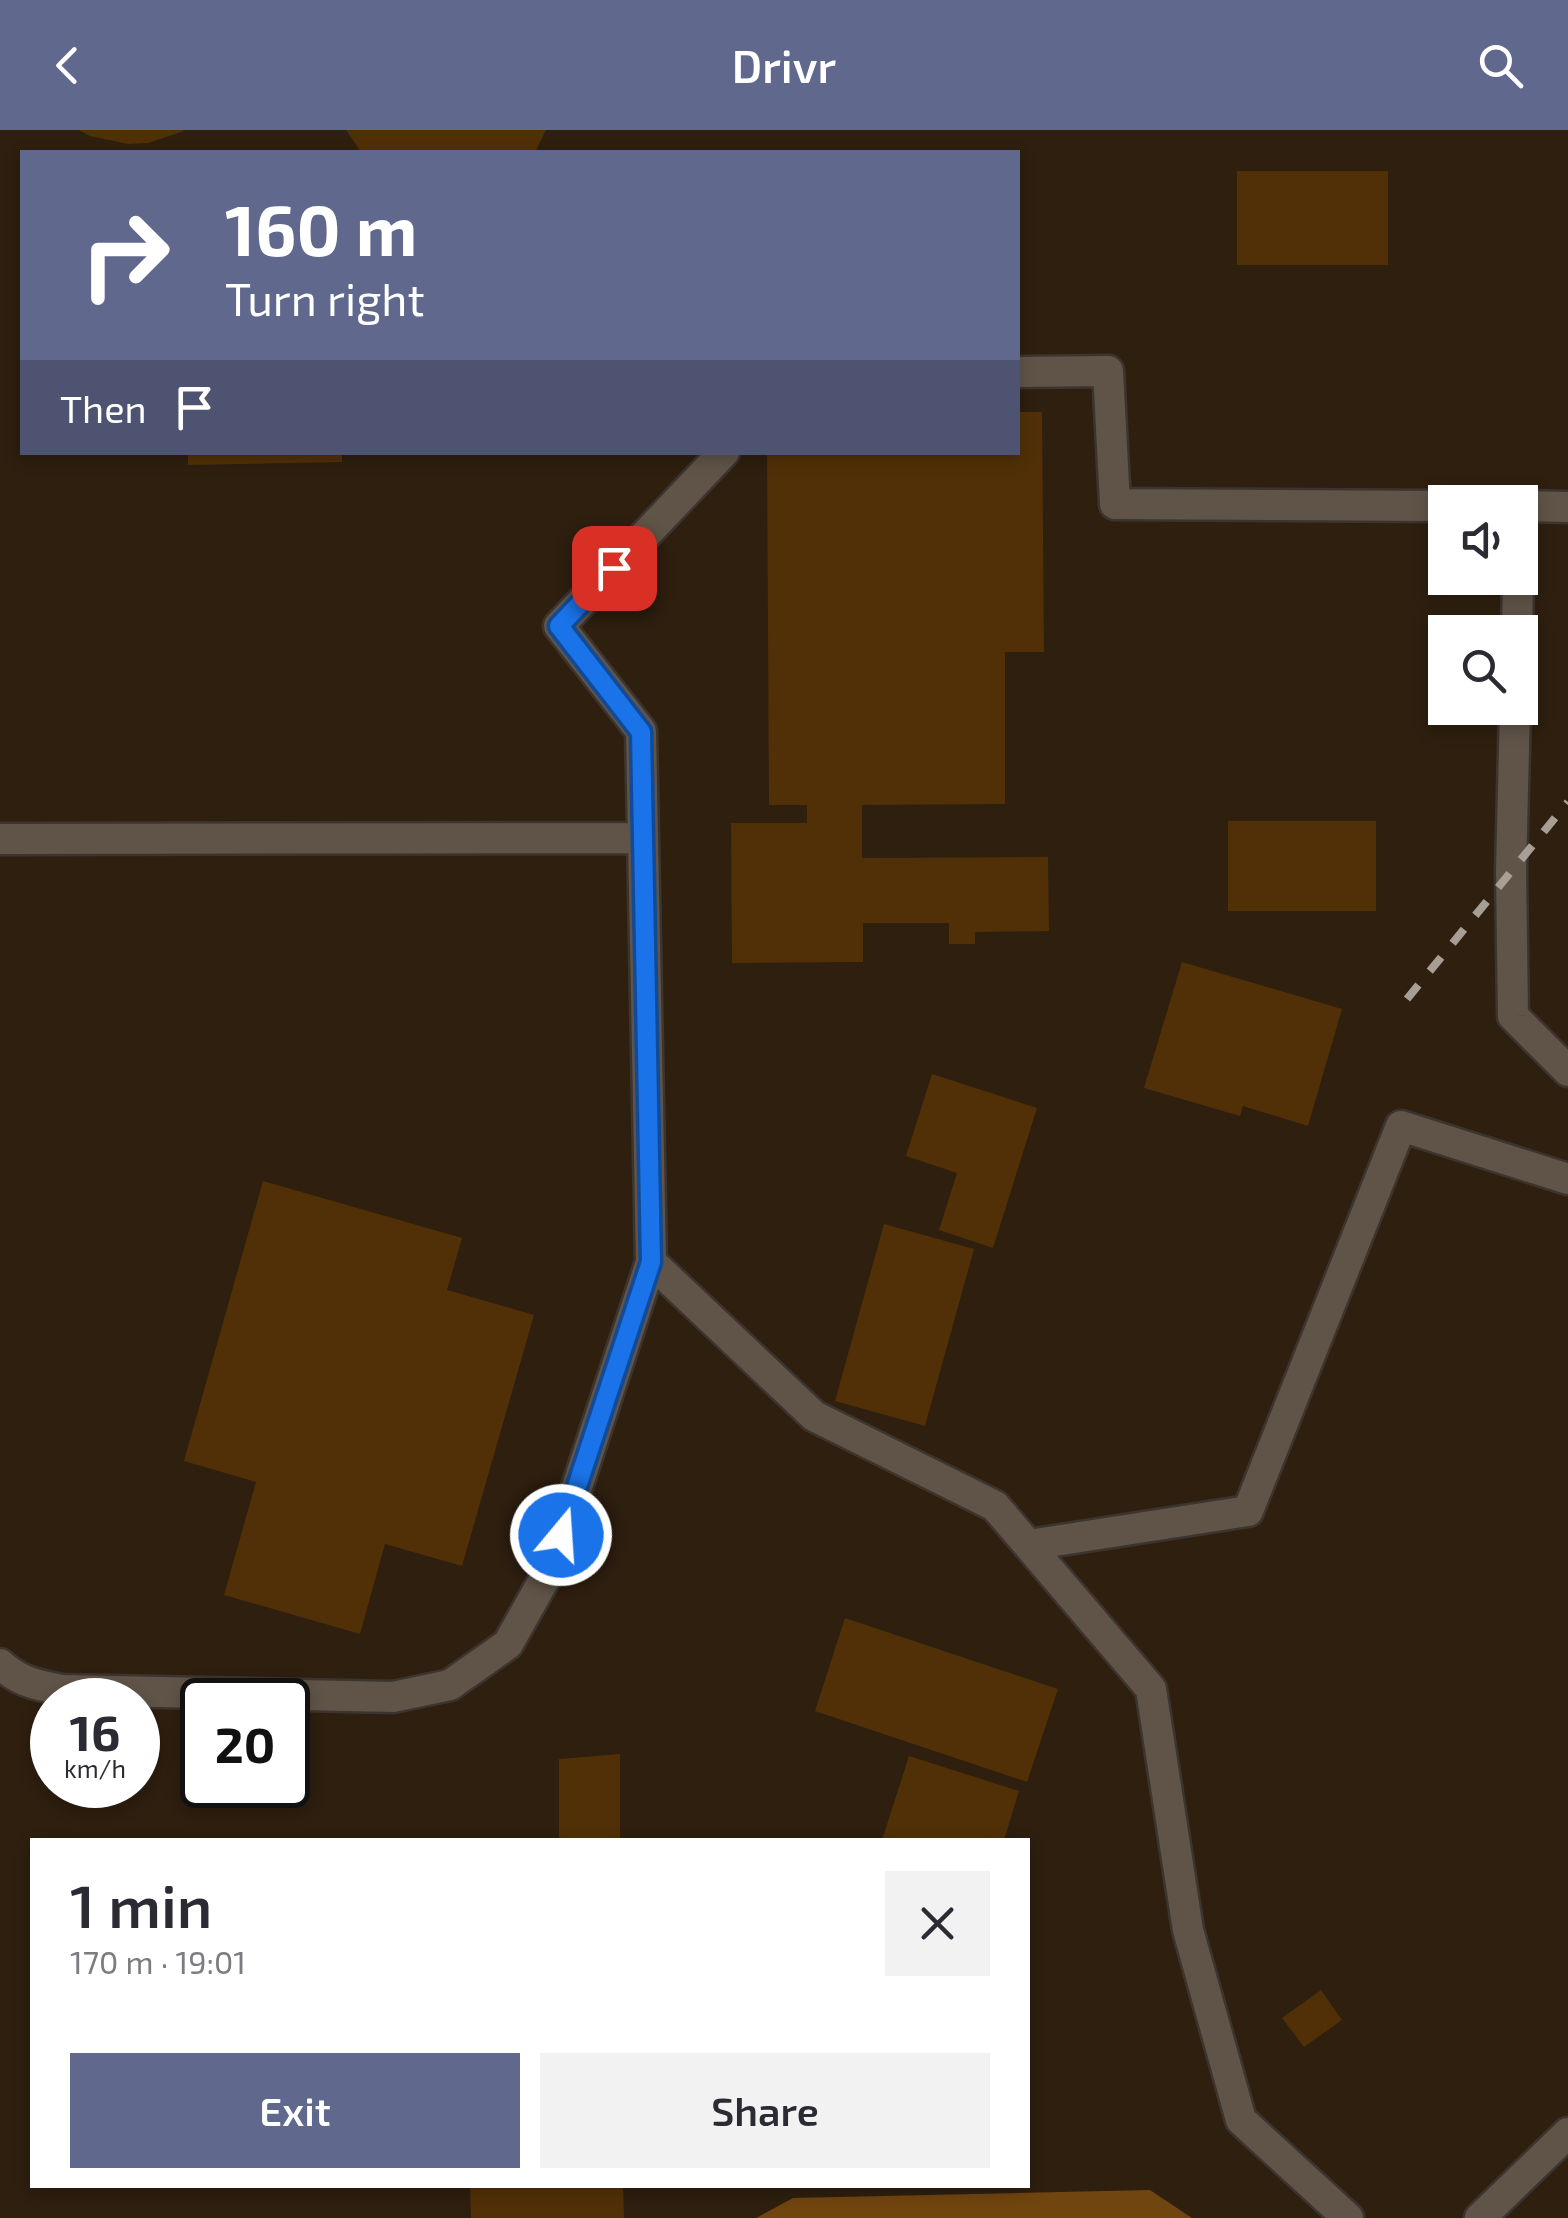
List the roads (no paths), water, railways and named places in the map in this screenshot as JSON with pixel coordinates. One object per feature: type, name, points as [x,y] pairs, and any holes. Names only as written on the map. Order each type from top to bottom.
[{"type":"lane","points":[[1020,372],[1108,371],[1115,504],[1428,506]]},
{"type":"lane","points":[[0,1664],[32,1684],[62,1690],[393,1697],[450,1684],[508,1644],[550,1569],[651,1262],[641,732],[559,626],[721,455]]},
{"type":"lane","points":[[1538,506],[1568,506]]},
{"type":"lane","points":[[1515,725],[1513,1016],[1568,1071]]},
{"type":"lane","points":[[0,839],[643,838]]},
{"type":"lane","points":[[1029,1545],[1248,1511],[1401,1126],[1568,1179]]},
{"type":"lane","points":[[651,1262],[814,1416],[996,1506],[1151,1689],[1188,1930],[1241,2120],[1348,2218]]},
{"type":"lane","points":[[1480,2218],[1568,2133]]},
{"type":"railway","points":[[1407,999],[1568,802]]}]
